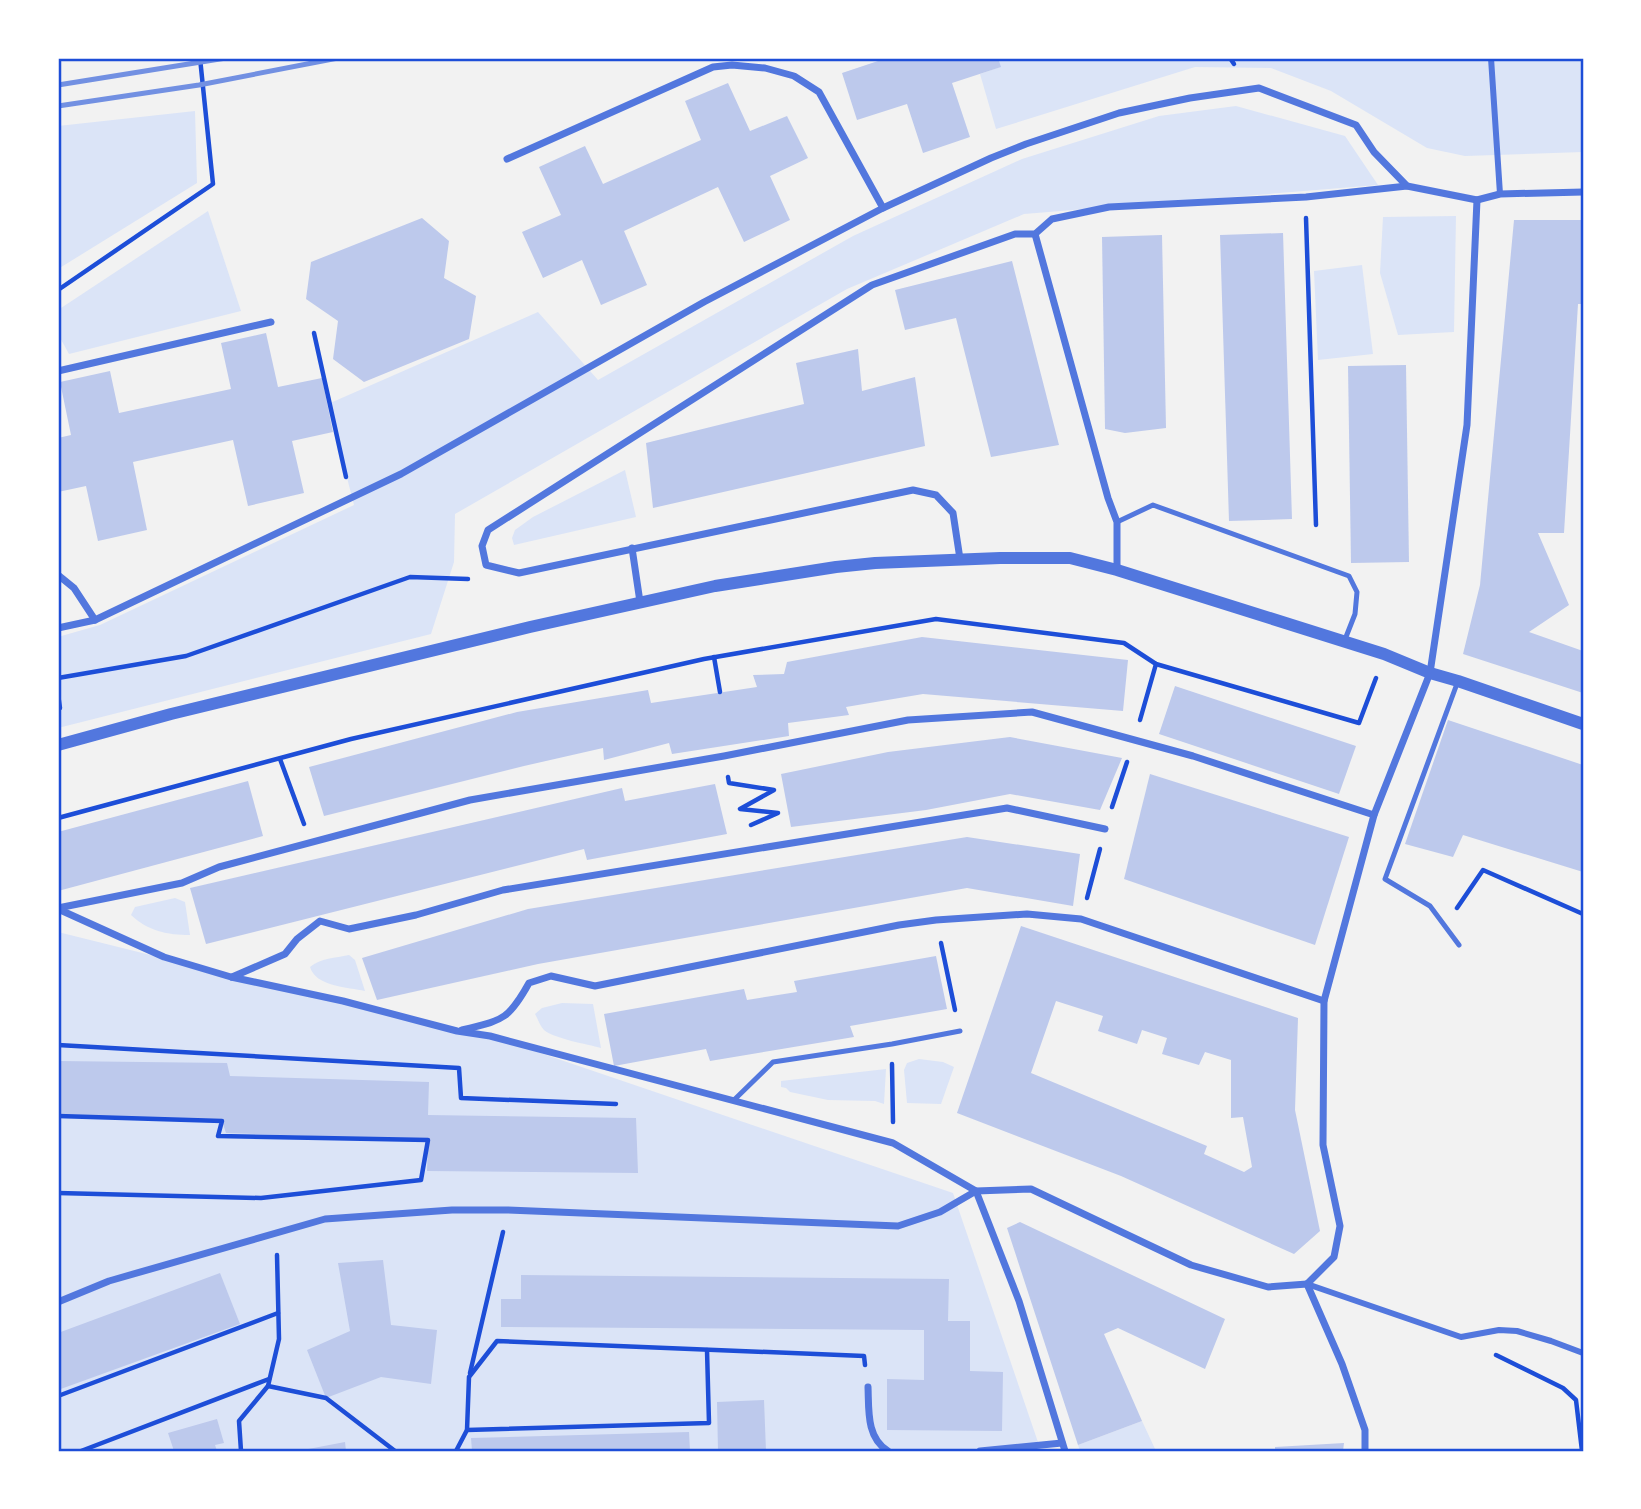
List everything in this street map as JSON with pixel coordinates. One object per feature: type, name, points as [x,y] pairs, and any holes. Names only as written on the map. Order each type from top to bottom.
[{"type":"street","points":[[1491,58],[1500,194]]},
{"type":"street","points":[[507,159],[713,67],[732,65],[765,68],[794,76],[820,92],[883,208]]},
{"type":"street","points":[[58,628],[95,620],[401,474],[715,296],[883,208],[1014,148],[1119,113],[1190,98],[1259,88],[1356,125],[1374,152],[1407,186]]},
{"type":"street","points":[[960,559],[953,513],[936,495],[913,490],[519,573],[486,565],[482,546],[488,530],[872,285],[1015,234],[1035,234],[1052,219],[1109,207],[1306,197],[1407,186],[1478,200],[1500,194],[1583,192]]},
{"type":"street","points":[[1307,1284],[1334,1256],[1340,1226],[1323,1145],[1324,1001],[1374,815],[1430,673],[1466,425],[1478,200]]},
{"type":"street","points":[[1035,234],[1117,522],[1117,570]]},
{"type":"street","points":[[58,371],[271,322]]},
{"type":"street","points":[[632,548],[640,602]]},
{"type":"street","points":[[58,745],[171,714],[530,626],[715,586],[836,567],[960,559],[1070,558],[1117,570],[1384,654],[1430,673],[1583,724]]},
{"type":"street","points":[[58,575],[74,588],[95,620]]},
{"type":"street","points":[[58,908],[182,883],[219,867],[470,800],[724,756],[908,720],[1031,712],[1193,756],[1374,815]]},
{"type":"street","points":[[231,977],[285,954],[297,939],[320,921],[349,929],[416,915],[503,890],[1007,808],[1105,829]]},
{"type":"street","points":[[58,908],[164,957],[231,977],[343,1001],[457,1031],[490,1036],[893,1143],[976,1191],[1019,1301],[1063,1447],[980,1451]]},
{"type":"street","points":[[457,1031],[499,1020],[516,1006],[529,983],[551,976],[595,986],[899,925],[1027,914],[1081,919],[1324,1001]]},
{"type":"street","points":[[58,1303],[109,1282],[325,1219],[452,1210],[508,1210],[898,1226],[940,1212],[976,1191],[1031,1189],[1191,1265],[1268,1287],[1307,1284],[1461,1337],[1499,1330],[1517,1331],[1583,1353]]},
{"type":"street","points":[[1307,1284],[1342,1364],[1365,1430],[1365,1451]]},
{"type":"street","points":[[868,1387],[869,1421],[874,1437],[882,1448],[888,1451]]},
{"type":"lane","points":[[1117,522],[1153,505],[1349,576],[1357,592],[1355,614],[1344,642]]},
{"type":"lane","points":[[1458,681],[1385,879],[1430,906],[1459,945]]},
{"type":"lane","points":[[734,1100],[773,1062],[960,1031]]},
{"type":"path","points":[[58,290],[213,184],[200,58]]},
{"type":"path","points":[[1230,58],[1234,64]]},
{"type":"path","points":[[1306,197],[1316,525]]},
{"type":"path","points":[[314,333],[351,498]]},
{"type":"path","points":[[58,678],[187,656],[410,577],[475,579],[486,565]]},
{"type":"path","points":[[58,818],[351,739],[714,657],[936,619],[1124,643],[1156,664],[1359,723],[1384,654]]},
{"type":"path","points":[[714,657],[720,692]]},
{"type":"path","points":[[1135,740],[1156,664]]},
{"type":"path","points":[[58,694],[60,708]]},
{"type":"path","points":[[280,759],[305,827]]},
{"type":"path","points":[[729,783],[774,790],[740,809],[778,813],[748,826]]},
{"type":"path","points":[[1445,925],[1483,870],[1583,915]]},
{"type":"path","points":[[936,920],[960,1031]]},
{"type":"path","points":[[892,1044],[893,1143]]},
{"type":"path","points":[[58,1045],[459,1068],[461,1098],[616,1104]]},
{"type":"path","points":[[58,1116],[222,1121],[218,1136],[428,1140],[421,1180],[261,1198],[58,1193]]},
{"type":"path","points":[[456,1451],[467,1430],[469,1377],[508,1210]]},
{"type":"path","points":[[241,1451],[239,1421],[268,1386],[279,1339],[276,1233]]},
{"type":"path","points":[[58,1396],[278,1313]]},
{"type":"path","points":[[1461,1337],[1563,1388],[1576,1400],[1581,1451]]},
{"type":"path","points":[[469,1377],[497,1341],[864,1356],[868,1387]]},
{"type":"path","points":[[467,1430],[709,1423],[707,1350]]},
{"type":"path","points":[[81,1451],[270,1378]]},
{"type":"path","points":[[268,1386],[326,1398],[395,1451]]},
{"type":"shaded area","points":[[998,58],[1583,58],[1583,152],[1465,156],[1427,148],[1331,91],[1271,68],[1195,67],[996,129],[980,74],[1000,67]]},
{"type":"shaded area","points":[[1236,106],[1345,136],[1378,185],[1024,214],[847,289],[455,514],[454,562],[431,634],[58,728],[58,637],[100,625],[354,505],[328,404],[538,312],[598,380],[853,236],[1022,159],[1159,116]]},
{"type":"shaded area","points":[[195,111],[197,183],[58,269],[58,126]]},
{"type":"shaded area","points":[[208,211],[241,311],[69,354],[58,334],[58,310]]},
{"type":"shaded area","points":[[1456,216],[1454,332],[1398,335],[1380,273],[1383,217]]},
{"type":"shaded area","points":[[1362,265],[1373,354],[1318,360],[1314,271]]},
{"type":"shaded area","points":[[625,470],[636,517],[514,545],[512,538],[515,530],[533,517]]},
{"type":"shaded area","points":[[175,898],[185,902],[190,935],[158,931],[131,915],[135,907]]},
{"type":"shaded area","points":[[58,932],[457,1031],[490,1036],[953,1193],[1041,1451],[58,1451]]},
{"type":"shaded area","points":[[349,955],[355,960],[365,991],[319,979],[310,967],[323,960]]},
{"type":"shaded area","points":[[562,1003],[593,1004],[601,1048],[563,1039],[544,1030],[535,1014],[542,1008]]},
{"type":"shaded area","points":[[919,1059],[943,1062],[954,1067],[941,1104],[907,1103],[904,1070],[907,1063]]},
{"type":"shaded area","points":[[886,1069],[884,1104],[875,1101],[828,1100],[790,1092],[781,1087],[781,1081]]},
{"type":"shaded area","points":[[1142,1421],[1156,1451],[1080,1451],[1078,1445]]},
{"type":"building","points":[[887,58],[998,58],[1001,67],[952,83],[970,137],[923,153],[907,104],[857,120],[842,73]]},
{"type":"building","points":[[728,83],[750,131],[787,116],[808,158],[770,176],[790,220],[744,242],[718,187],[624,231],[647,285],[601,305],[582,260],[543,278],[522,232],[561,215],[539,167],[585,146],[603,184],[701,140],[685,101]]},
{"type":"building","points":[[422,218],[449,241],[444,278],[476,296],[469,339],[364,382],[333,359],[338,321],[306,299],[311,262]]},
{"type":"building","points":[[1514,220],[1583,220],[1583,304],[1578,304],[1564,533],[1538,533],[1569,605],[1529,632],[1583,651],[1583,693],[1463,654],[1480,585]]},
{"type":"building","points":[[1283,233],[1292,519],[1229,521],[1220,235]]},
{"type":"building","points":[[1162,235],[1166,428],[1125,433],[1105,429],[1102,237]]},
{"type":"building","points":[[1012,261],[1059,445],[991,457],[956,318],[905,330],[895,290]]},
{"type":"building","points":[[266,333],[278,387],[322,378],[333,432],[292,441],[304,493],[248,506],[233,440],[133,462],[147,530],[98,541],[86,486],[58,492],[58,438],[71,435],[60,382],[110,371],[119,413],[231,389],[221,343]]},
{"type":"building","points":[[858,349],[862,391],[915,377],[925,446],[653,508],[646,443],[804,404],[796,363]]},
{"type":"building","points":[[1406,365],[1409,562],[1351,563],[1348,366]]},
{"type":"building","points":[[922,637],[1128,660],[1123,711],[923,694],[846,707],[849,715],[788,723],[789,736],[672,754],[669,743],[604,760],[603,748],[324,816],[309,767],[517,712],[648,690],[651,703],[757,687],[753,675],[784,674],[787,662]]},
{"type":"building","points":[[1175,686],[1356,746],[1339,794],[1159,734]]},
{"type":"building","points":[[1448,720],[1583,765],[1583,872],[1463,835],[1453,857],[1405,844]]},
{"type":"building","points":[[1010,737],[1122,758],[1100,810],[1010,794],[926,810],[791,827],[781,774],[888,752]]},
{"type":"building","points":[[1150,774],[1349,837],[1315,945],[1124,879]]},
{"type":"building","points":[[248,781],[263,836],[58,891],[58,832]]},
{"type":"building","points":[[715,784],[727,834],[587,860],[584,849],[206,944],[190,888],[622,788],[625,801]]},
{"type":"building","points":[[967,837],[1080,854],[1073,906],[967,888],[538,964],[377,1000],[362,958],[528,909]]},
{"type":"building","points":[[1021,926],[1298,1018],[1295,1110],[1320,1231],[1294,1254],[1121,1176],[957,1113]],"holes":[[[1056,1001],[1103,1016],[1098,1031],[1137,1044],[1142,1030],[1167,1038],[1162,1054],[1199,1065],[1205,1052],[1231,1060],[1231,1118],[1243,1117],[1252,1167],[1244,1172],[1204,1154],[1207,1146],[1031,1073]]]},
{"type":"building","points":[[936,956],[947,1009],[850,1026],[854,1037],[710,1061],[706,1049],[614,1066],[604,1014],[744,989],[747,1000],[797,992],[794,981]]},
{"type":"building","points":[[58,1061],[227,1063],[230,1076],[429,1082],[428,1115],[636,1118],[638,1173],[427,1171],[428,1140],[226,1133],[222,1121],[58,1116]]},
{"type":"building","points":[[1020,1222],[1225,1319],[1205,1369],[1118,1328],[1104,1334],[1142,1421],[1078,1445],[1007,1228]]},
{"type":"building","points":[[383,1260],[391,1325],[437,1330],[431,1384],[381,1377],[326,1398],[307,1350],[350,1331],[338,1263]]},
{"type":"building","points":[[220,1273],[240,1324],[58,1390],[58,1333]]},
{"type":"building","points":[[521,1275],[949,1279],[948,1321],[970,1321],[970,1371],[1003,1372],[1002,1431],[887,1430],[887,1379],[924,1380],[924,1330],[501,1327],[501,1299],[521,1299]]},
{"type":"building","points":[[764,1400],[766,1451],[718,1451],[717,1402]]},
{"type":"building","points":[[217,1419],[224,1443],[215,1445],[217,1451],[174,1451],[168,1433]]},
{"type":"building","points":[[689,1432],[690,1451],[472,1451],[471,1438]]},
{"type":"building","points":[[345,1442],[346,1451],[303,1451],[303,1450]]},
{"type":"building","points":[[1344,1443],[1343,1451],[1275,1451],[1275,1447]]},
{"type":"railway","points":[[58,85],[226,58]]},
{"type":"railway","points":[[58,106],[199,85],[338,58]]}]
